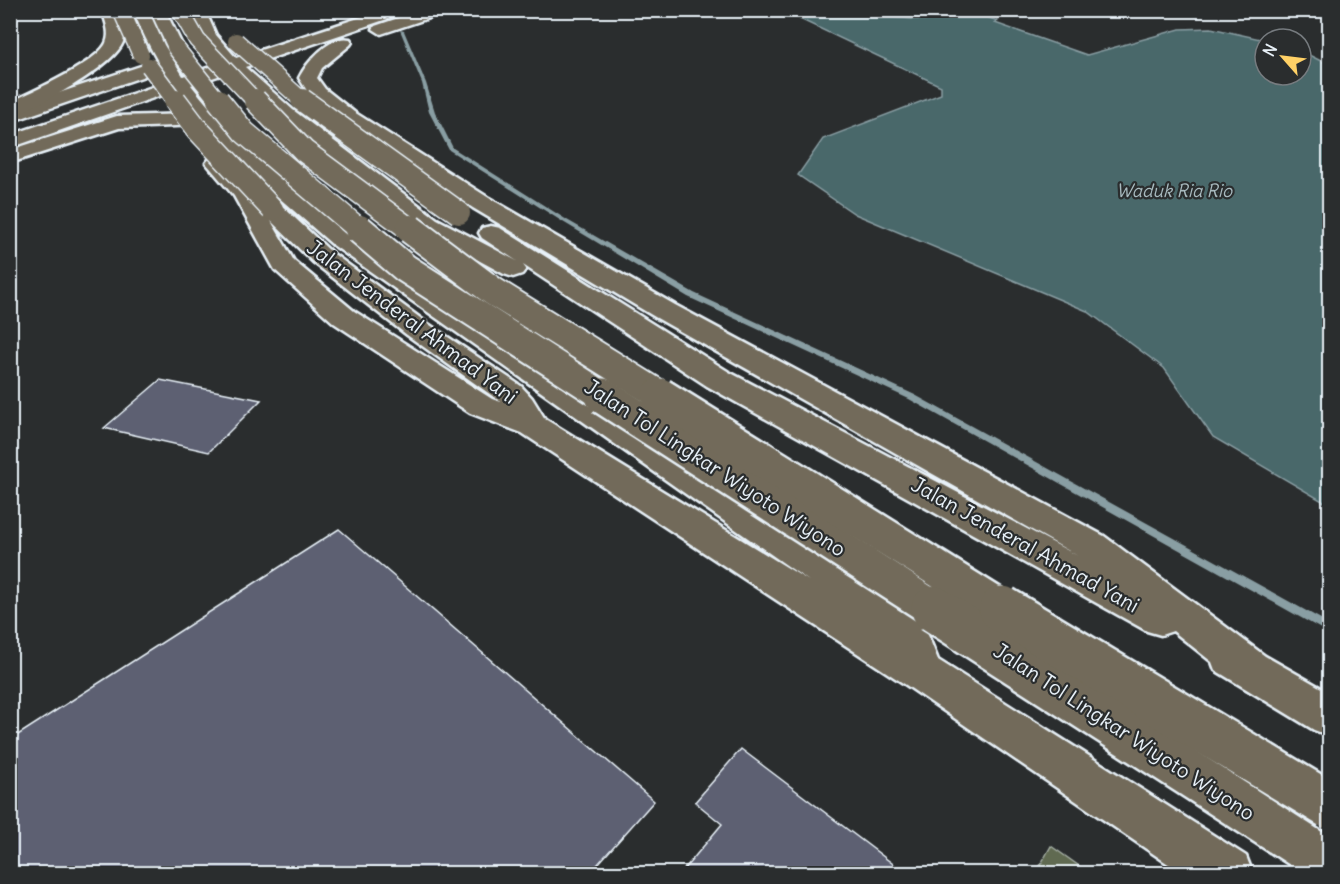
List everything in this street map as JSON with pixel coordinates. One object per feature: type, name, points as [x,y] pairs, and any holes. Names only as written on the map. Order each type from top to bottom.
[{"type":"main road","points":[[29,101],[81,72],[111,48],[115,41],[115,30],[109,10]]},
{"type":"main road","points":[[121,10],[141,55],[157,64],[233,65]]},
{"type":"main road","points":[[140,10],[153,23],[157,64]]},
{"type":"main road","name":"Jalan Tol Lingkar Wiyoto Wiyono","points":[[180,10],[197,40],[304,151],[494,292],[1008,612],[1329,806]]},
{"type":"main road","points":[[197,10],[209,36],[232,37]]},
{"type":"main road","points":[[213,10],[232,37]]},
{"type":"main road","points":[[10,142],[400,10]]},
{"type":"main road","points":[[317,21],[355,24],[423,16],[439,10]]},
{"type":"main road","points":[[10,110],[111,65],[122,58],[153,23]]},
{"type":"main road","name":"Jalan Tol Lingkar Wiyoto Wiyono","points":[[153,23],[244,132],[405,268],[1329,864]]},
{"type":"main road","points":[[273,102],[289,71],[355,24]]},
{"type":"main road","points":[[355,24],[314,65],[308,78],[318,93],[347,116],[482,202],[655,305],[1091,546],[1250,668]]},
{"type":"main road","points":[[10,116],[232,37]]},
{"type":"main road","points":[[179,83],[198,64],[232,37]]},
{"type":"main road","name":"Jalan Jenderal Ahmad Yani","points":[[232,37],[233,65],[273,102],[429,224],[1250,668],[1329,716]]},
{"type":"main road","name":"Jalan Jenderal Ahmad Yani","points":[[232,37],[310,107],[459,213],[718,379]]},
{"type":"main road","name":"Jalan Jenderal Ahmad Yani","points":[[157,64],[179,83],[235,148],[342,240],[901,624],[906,630],[921,672]]},
{"type":"main road","name":"Jalan Jenderal Ahmad Yani","points":[[157,64],[211,144],[272,209],[322,257],[417,329],[510,393],[521,405],[533,426],[921,672],[1228,873]]},
{"type":"main road","points":[[10,157],[117,122],[209,119]]},
{"type":"main road","points":[[235,148],[217,163],[244,194],[284,265],[344,317],[481,406],[533,426]]},
{"type":"main road","points":[[244,194],[253,164]]},
{"type":"green space","points":[[1051,846],[1089,873],[1036,873]]},
{"type":"water","name":"Waduk Ria Rio","points":[[783,11],[865,11],[887,17],[930,20],[935,17],[919,11],[970,11],[998,21],[995,23],[1087,55],[1180,29],[1211,28],[1253,37],[1253,87],[1313,87],[1313,57],[1329,65],[1329,505],[1213,437],[1164,368],[1087,311],[855,214],[798,175],[823,139],[941,94],[941,86]]},
{"type":"building","points":[[160,380],[261,400],[209,452],[104,428]]},
{"type":"building","points":[[339,529],[654,801],[590,873],[10,873],[10,740]]},
{"type":"building","points":[[741,749],[905,873],[681,873],[722,824],[695,802]]},
{"type":"waterway","points":[[402,31],[424,83],[432,112],[451,149],[565,221],[691,295],[912,397],[1330,630]]}]
